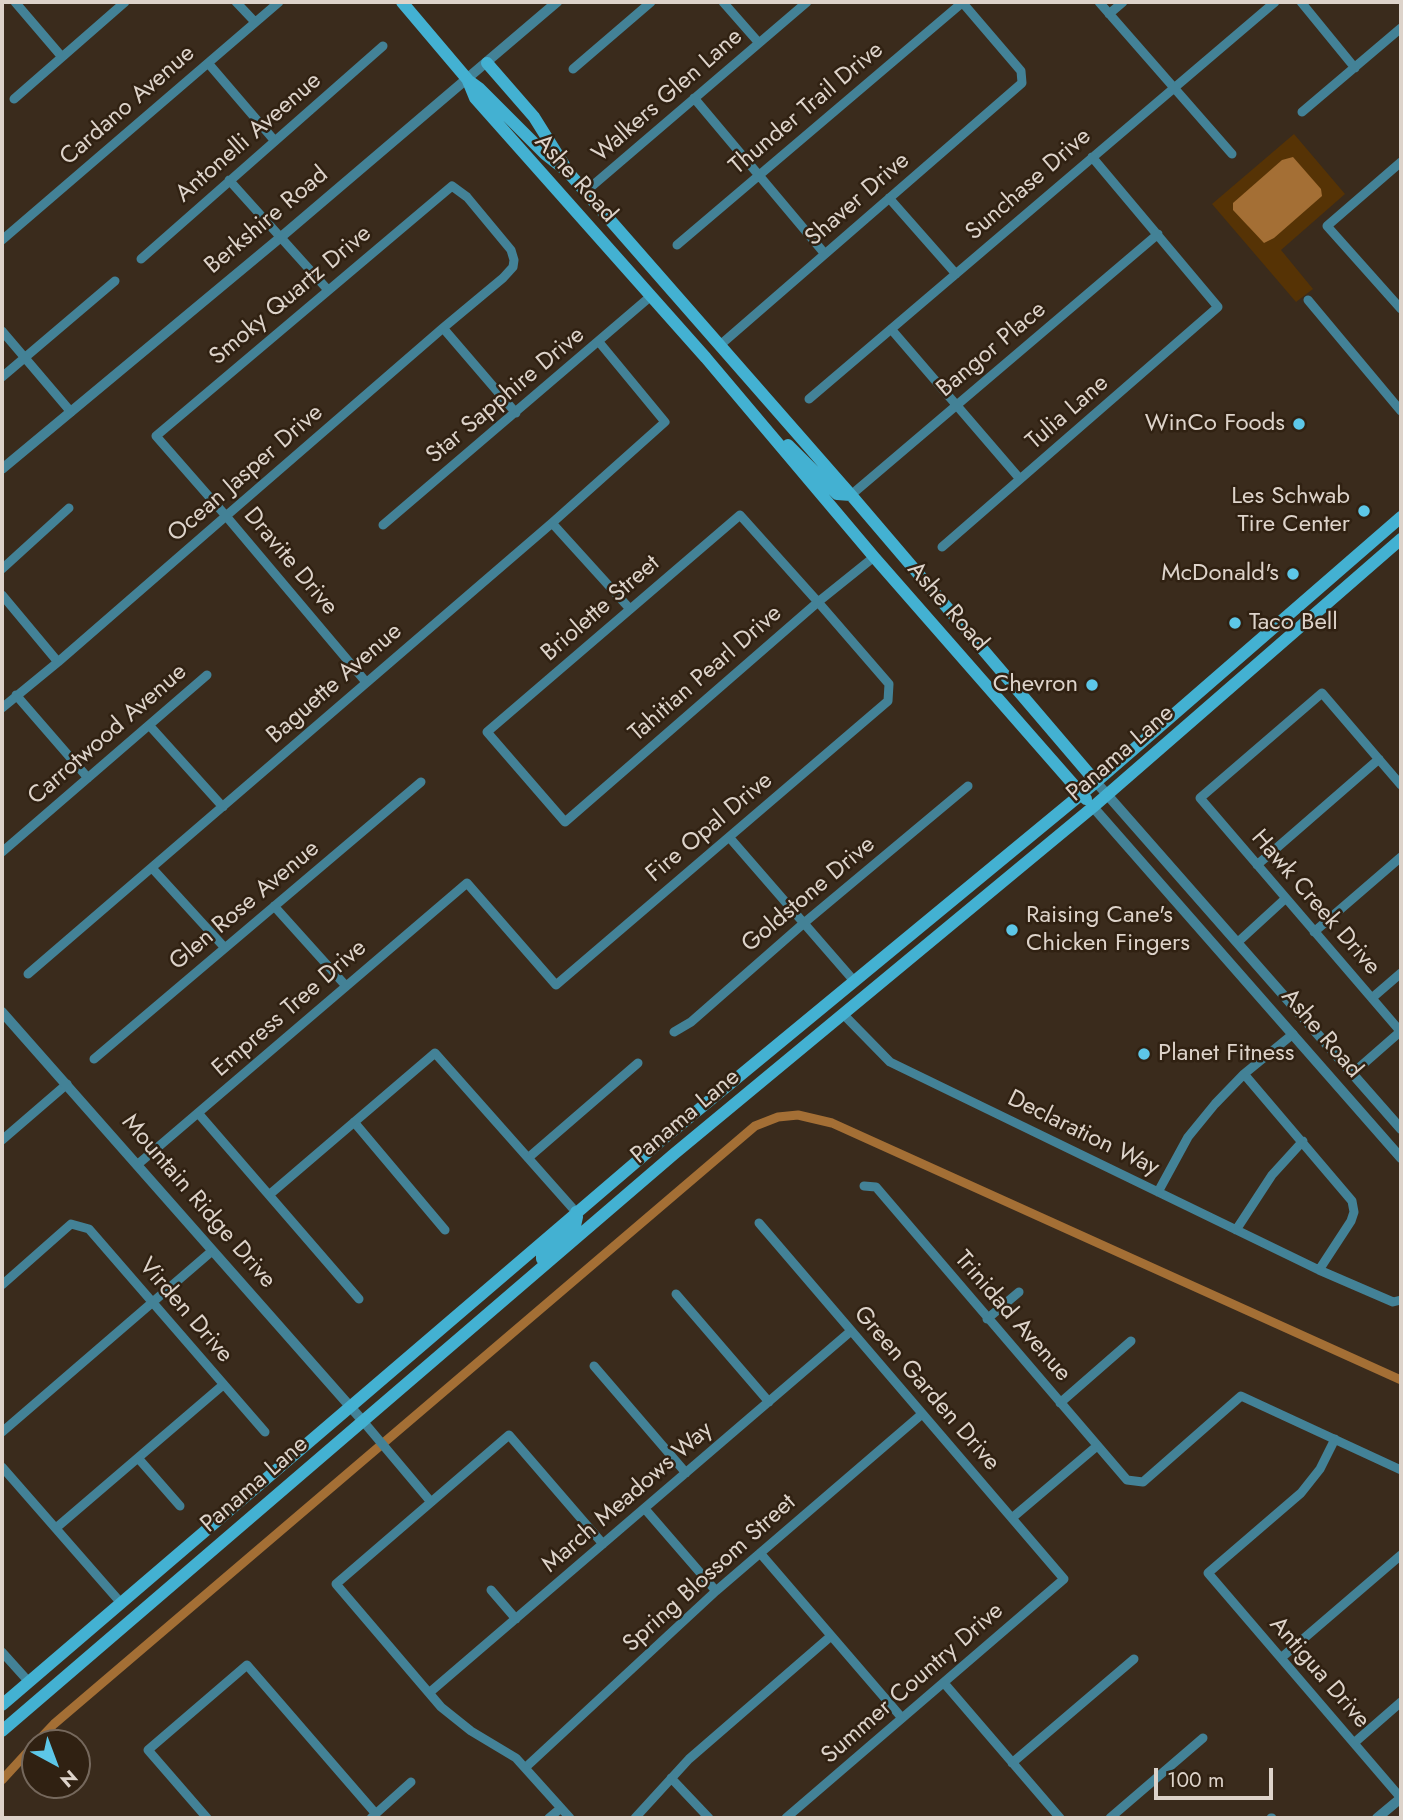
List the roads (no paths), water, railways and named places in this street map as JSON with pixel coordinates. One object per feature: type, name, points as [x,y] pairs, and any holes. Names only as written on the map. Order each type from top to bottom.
[{"type":"main road","name":"Ashe Road","points":[[402,2],[468,80],[545,154],[568,172],[851,495],[1096,782]]},
{"type":"main road","points":[[487,63],[534,117],[568,172]]},
{"type":"main road","name":"Ashe Road","points":[[468,80],[475,98],[652,296],[874,557],[1093,807]]},
{"type":"main road","points":[[771,434],[779,436],[837,494],[851,495]]},
{"type":"main road","name":"Panama Lane","points":[[2,1705],[576,1212],[1082,794],[1401,517]]},
{"type":"main road","name":"Panama Lane","points":[[2,1731],[542,1267],[1093,807],[1401,539]]},
{"type":"main road","points":[[874,557],[885,555],[893,558],[929,598],[943,604]]},
{"type":"main road","points":[[928,616],[946,621],[985,663],[997,667]]},
{"type":"main road","points":[[843,1014],[855,982]]},
{"type":"main road","points":[[542,1267],[542,1256],[575,1226],[576,1212]]},
{"type":"main road","points":[[83,1661],[119,1618],[121,1603]]},
{"type":"main road","points":[[14,1720],[13,1709],[29,1682]]},
{"type":"street","points":[[15,2],[62,57]]},
{"type":"street","points":[[14,99],[125,2]]},
{"type":"street","points":[[236,2],[255,22]]},
{"type":"street","name":"Cardano Avenue","points":[[2,240],[279,2]]},
{"type":"street","name":"Berkshire Road","points":[[2,470],[468,80],[557,2]]},
{"type":"street","points":[[573,69],[651,2]]},
{"type":"street","points":[[723,2],[759,43]]},
{"type":"street","name":"Walkers Glen Lane","points":[[585,192],[807,2]]},
{"type":"street","name":"Shaver Drive","points":[[719,346],[1022,83],[1021,71],[962,2]]},
{"type":"street","name":"Thunder Trail Drive","points":[[677,245],[962,2]]},
{"type":"street","points":[[1099,2],[1232,154]]},
{"type":"street","points":[[1109,14],[1123,2]]},
{"type":"street","name":"Sunchase Drive","points":[[809,400],[1275,2]]},
{"type":"street","points":[[1301,2],[1355,68]]},
{"type":"street","points":[[1302,112],[1401,28]]},
{"type":"street","name":"Antonelli Aveenue","points":[[141,259],[383,46]]},
{"type":"street","points":[[208,63],[274,140]]},
{"type":"street","points":[[694,98],[825,254]]},
{"type":"street","points":[[1092,157],[1158,234]]},
{"type":"street","points":[[1401,162],[1327,226],[1397,297],[1401,309]]},
{"type":"street","points":[[229,180],[328,290]]},
{"type":"street","name":"Smoky Quartz Drive","points":[[156,436],[452,186],[467,197],[511,250],[513,267]]},
{"type":"street","points":[[890,198],[956,274]]},
{"type":"street","name":"Tulia Lane","points":[[942,547],[1218,307],[1158,234]]},
{"type":"street","name":"Bangor Place","points":[[851,495],[1158,234]]},
{"type":"street","name":"Ocean Jasper Drive","points":[[2,708],[513,267]]},
{"type":"street","points":[[2,377],[115,281]]},
{"type":"street","name":"Star Sapphire Drive","points":[[383,525],[652,296]]},
{"type":"street","points":[[1308,300],[1401,411]]},
{"type":"street","points":[[443,328],[516,413]]},
{"type":"street","points":[[891,329],[1020,480]]},
{"type":"street","points":[[2,331],[71,412]]},
{"type":"street","name":"Baguette Avenue","points":[[28,974],[552,523],[665,422],[599,342]]},
{"type":"street","name":"Dravite Drive","points":[[156,436],[366,681]]},
{"type":"street","points":[[2,569],[69,508]]},
{"type":"street","name":"Briolette Street","points":[[487,732],[740,515],[818,602]]},
{"type":"street","points":[[552,523],[630,610]]},
{"type":"street","name":"Tahitian Pearl Drive","points":[[487,732],[565,822],[818,602],[874,557]]},
{"type":"street","points":[[2,595],[58,662]]},
{"type":"street","name":"Fire Opal Drive","points":[[467,883],[556,985],[888,701],[889,684],[818,602]]},
{"type":"street","name":"Carrotwood Avenue","points":[[2,852],[208,675]]},
{"type":"street","name":"Hawk Creek Drive","points":[[1379,759],[1322,693],[1200,798],[1401,1032]]},
{"type":"street","points":[[16,695],[88,778]]},
{"type":"street","points":[[149,726],[223,807]]},
{"type":"street","points":[[1257,865],[1379,759],[1401,785]]},
{"type":"street","name":"Glen Rose Avenue","points":[[94,1059],[421,782]]},
{"type":"street","name":"Ashe Road","points":[[1096,782],[1401,1129]]},
{"type":"street","name":"Goldstone Drive","points":[[674,1032],[703,1011],[968,786]]},
{"type":"street","name":"Ashe Road","points":[[1093,807],[1401,1158]]},
{"type":"street","points":[[729,837],[855,982]]},
{"type":"street","points":[[1314,932],[1401,857]]},
{"type":"street","points":[[152,868],[225,948]]},
{"type":"street","name":"Empress Tree Drive","points":[[137,1164],[467,883]]},
{"type":"street","points":[[1238,942],[1286,898]]},
{"type":"street","points":[[274,906],[346,986]]},
{"type":"street","points":[[1372,998],[1401,973]]},
{"type":"street","name":"Mountain Ridge Drive","points":[[2,1012],[362,1420]]},
{"type":"street","name":"Declaration Way","points":[[843,1014],[890,1062],[1319,1270],[1393,1302],[1401,1300]]},
{"type":"street","points":[[1353,1073],[1401,1032]]},
{"type":"street","points":[[1158,1192],[1188,1137],[1214,1104],[1244,1074],[1293,1034]]},
{"type":"street","points":[[269,1195],[435,1053],[576,1212]]},
{"type":"street","points":[[528,1158],[638,1063]]},
{"type":"street","points":[[1244,1074],[1352,1201],[1354,1212],[1351,1221],[1319,1270]]},
{"type":"street","points":[[2,1140],[67,1084]]},
{"type":"street","points":[[198,1113],[359,1299]]},
{"type":"street","points":[[354,1122],[445,1230]]},
{"type":"street","points":[[1236,1230],[1272,1175],[1303,1141]]},
{"type":"street","name":"Trinidad Avenue","points":[[864,1186],[876,1187],[1128,1480],[1143,1482],[1241,1396],[1335,1439]]},
{"type":"street","name":"Green Garden Drive","points":[[759,1223],[1065,1579]]},
{"type":"street","name":"Virden Drive","points":[[2,1285],[71,1224],[89,1229],[265,1432]]},
{"type":"street","points":[[2,1432],[212,1251]]},
{"type":"street","points":[[987,1319],[1019,1292]]},
{"type":"street","points":[[676,1294],[769,1402]]},
{"type":"street","name":"March Meadows Way","points":[[429,1693],[851,1331]]},
{"type":"street","points":[[1060,1403],[1131,1341]]},
{"type":"street","points":[[594,1366],[686,1473]]},
{"type":"street","points":[[56,1528],[223,1385]]},
{"type":"street","name":"Spring Blossom Street","points":[[526,1767],[716,1591],[922,1414]]},
{"type":"street","points":[[362,1420],[431,1502]]},
{"type":"street","points":[[570,1818],[516,1758],[455,1720],[335,1584],[509,1435],[603,1544]]},
{"type":"street","points":[[1335,1439],[1401,1470]]},
{"type":"street","name":"Antigua Drive","points":[[1335,1439],[1320,1469],[1301,1493],[1208,1573],[1401,1798]]},
{"type":"street","points":[[1012,1518],[1097,1446]]},
{"type":"street","points":[[138,1458],[180,1506]]},
{"type":"street","points":[[2,1467],[121,1603]]},
{"type":"street","points":[[645,1509],[716,1591]]},
{"type":"street","points":[[761,1553],[902,1718]]},
{"type":"street","points":[[1281,1658],[1401,1555]]},
{"type":"street","name":"Summer Country Drive","points":[[786,1818],[1065,1579]]},
{"type":"street","points":[[491,1590],[516,1619]]},
{"type":"street","points":[[635,1818],[698,1750],[831,1636]]},
{"type":"street","points":[[2,1652],[29,1682]]},
{"type":"street","points":[[1013,1763],[1134,1659]]},
{"type":"street","points":[[206,1818],[148,1750],[247,1665],[373,1816],[411,1782]]},
{"type":"street","points":[[944,1683],[1060,1818]]},
{"type":"street","points":[[1354,1743],[1401,1702]]},
{"type":"street","points":[[1110,1818],[1203,1738]]},
{"type":"street","points":[[671,1778],[709,1818]]},
{"type":"street","points":[[1377,1818],[1401,1798]]},
{"type":"street","points":[[549,1818],[561,1808]]},
{"type":"waterway","points":[[49,1729],[755,1126],[778,1117],[798,1115],[832,1123],[1401,1380]]},
{"type":"waterway","points":[[2,1780],[21,1759]]},
{"type":"place","name":"WinCo Foods","points":[[1299,424]]},
{"type":"place","name":"Les Schwab Tire Center","points":[[1364,511]]},
{"type":"place","name":"McDonald's","points":[[1293,574]]},
{"type":"place","name":"Taco Bell","points":[[1235,623]]},
{"type":"place","name":"Chevron","points":[[1092,685]]},
{"type":"place","name":"Raising Cane's Chicken Fingers","points":[[1012,930]]},
{"type":"place","name":"Planet Fitness","points":[[1144,1054]]}]
